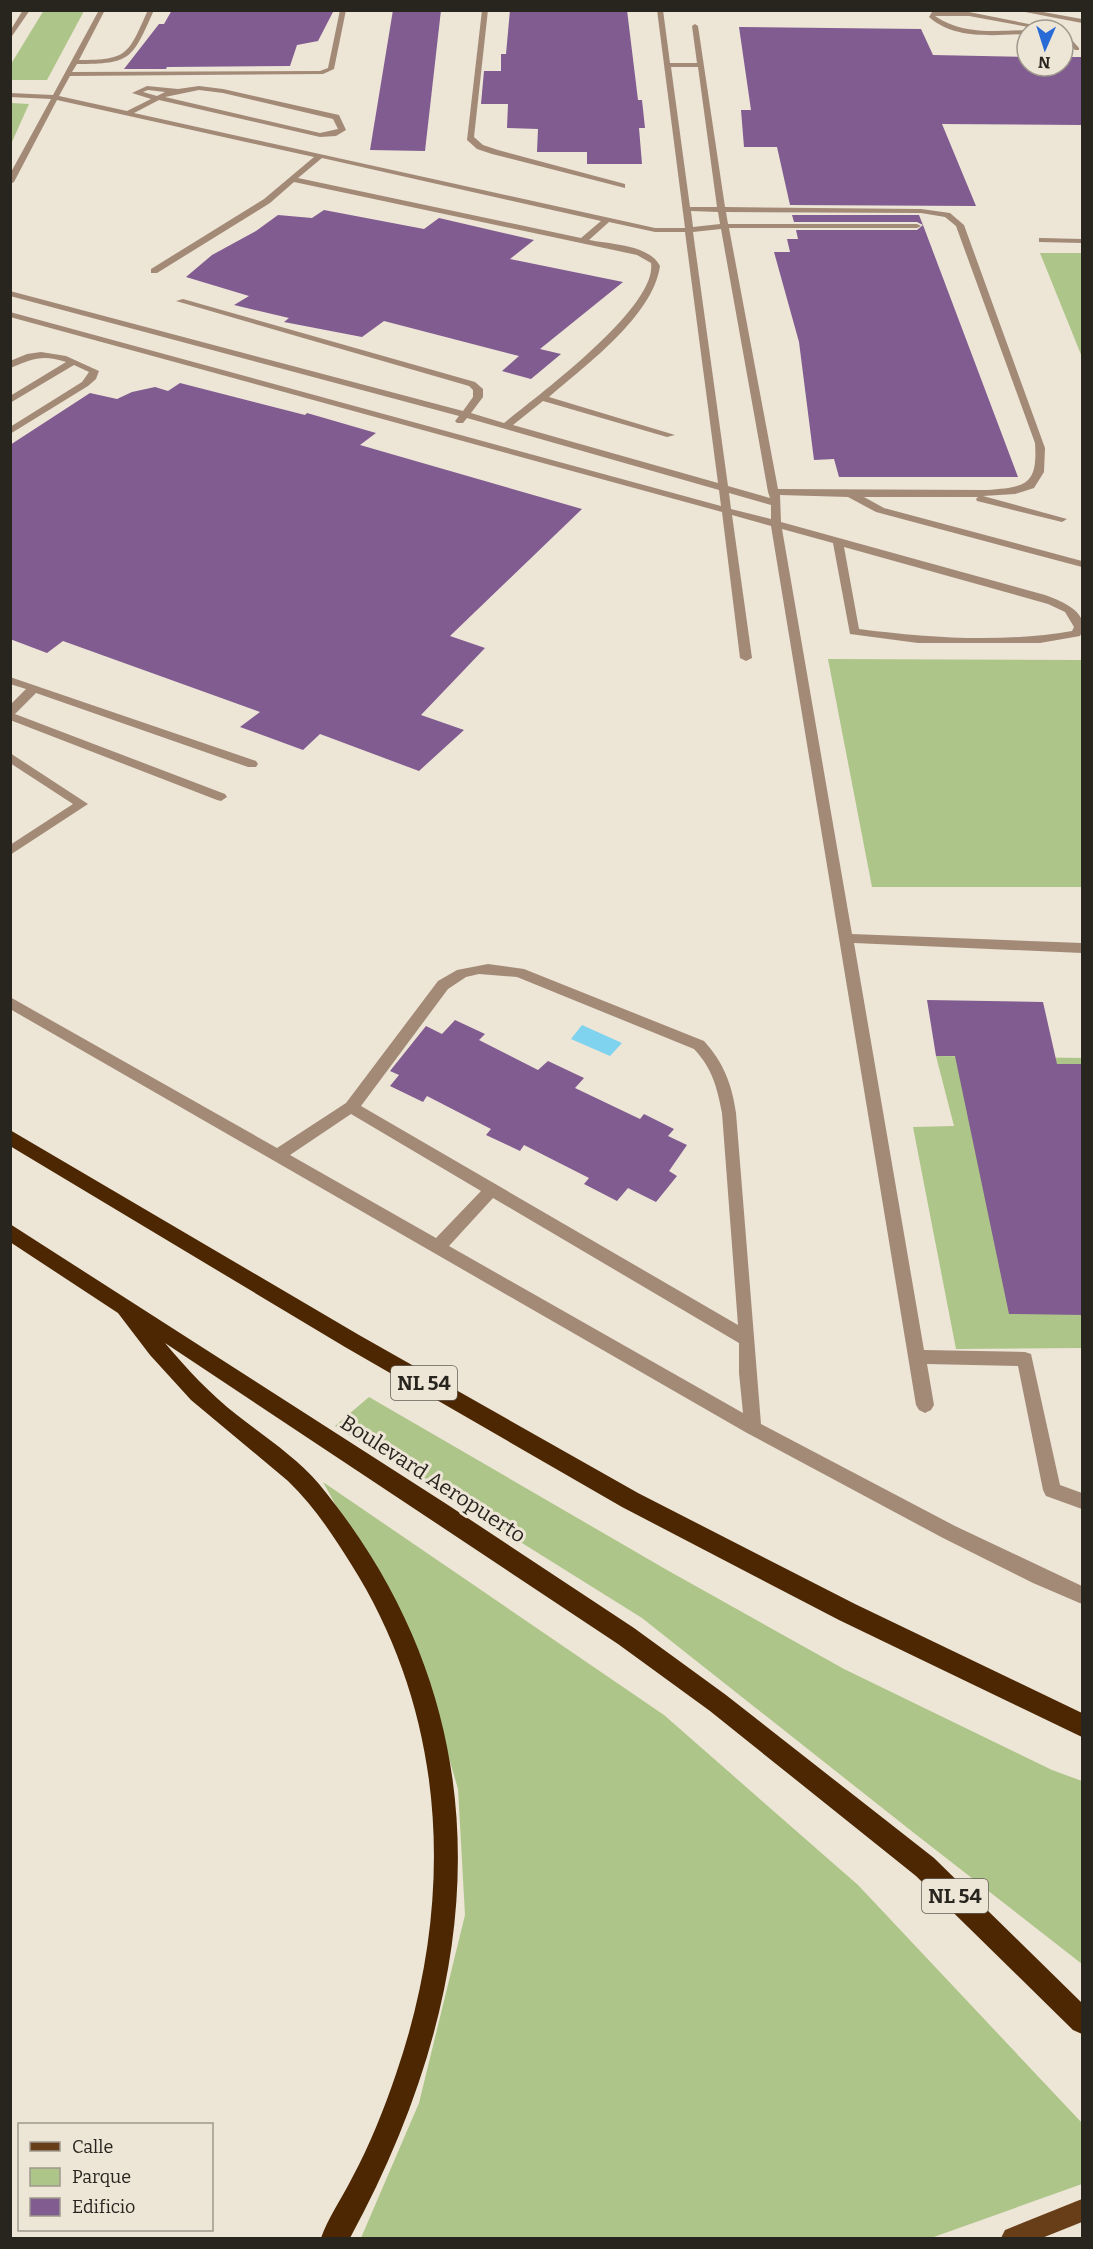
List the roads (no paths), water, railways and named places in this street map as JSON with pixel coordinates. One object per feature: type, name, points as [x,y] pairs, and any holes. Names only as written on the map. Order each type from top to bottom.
[{"type":"highway","name":"NL 54","points":[[10,1137],[352,1341],[630,1500],[847,1612],[1083,1725]]},
{"type":"highway","name":"Boulevard Aeropuerto","points":[[10,1232],[626,1636],[818,1782],[925,1867],[1083,2021]]},
{"type":"highway","points":[[120,1302],[146,1336],[208,1403],[298,1476],[332,1517],[363,1563],[390,1612],[411,1662],[431,1726],[441,1771],[446,1835],[445,1902],[436,1973],[423,2031],[405,2088],[377,2157],[335,2238]]},
{"type":"main road","points":[[1012,2238],[1083,2211]]},
{"type":"street","points":[[10,38],[27,10]]},
{"type":"street","points":[[10,182],[102,10]]},
{"type":"street","points":[[73,62],[114,62],[125,59],[131,53],[151,10]]},
{"type":"street","points":[[66,74],[321,74],[331,69],[344,10]]},
{"type":"street","points":[[485,10],[470,138],[480,147],[495,152],[622,186]]},
{"type":"street","points":[[660,10],[687,230],[728,512],[746,658]]},
{"type":"street","points":[[1018,10],[1083,21]]},
{"type":"street","points":[[1015,22],[969,14],[944,12],[932,14],[938,22],[957,30],[1015,32]]},
{"type":"street","points":[[695,26],[723,211],[776,503],[776,524],[925,1405]]},
{"type":"street","points":[[667,64],[700,65]]},
{"type":"street","points":[[154,87],[177,91],[213,89],[330,115],[338,120],[342,130],[333,134],[320,135],[136,93],[154,87]]},
{"type":"street","points":[[128,113],[177,91]]},
{"type":"street","points":[[10,95],[54,97],[655,230],[726,226],[917,226]]},
{"type":"street","points":[[154,271],[267,201],[320,156]]},
{"type":"street","points":[[291,179],[639,253],[651,258],[656,264],[657,272],[654,286],[646,299],[620,329],[506,426]]},
{"type":"street","points":[[686,209],[921,211],[947,215],[960,225],[1040,443],[1041,461],[1038,475],[1033,484],[1024,490],[961,494],[773,492]]},
{"type":"street","points":[[582,242],[608,219]]},
{"type":"street","points":[[1042,240],[1083,241]]},
{"type":"street","points":[[10,293],[322,388],[447,433],[776,524],[1065,607],[1076,617],[1080,627],[1076,634],[1040,640],[918,640],[854,632],[838,542]]},
{"type":"street","points":[[180,301],[472,384],[478,389],[478,397],[466,415],[447,433]]},
{"type":"street","points":[[10,314],[322,388],[466,415],[776,503]]},
{"type":"street","points":[[10,365],[27,355],[50,354],[94,371],[91,379],[10,431]]},
{"type":"street","points":[[10,400],[72,363]]},
{"type":"street","points":[[540,397],[670,435]]},
{"type":"street","points":[[849,493],[880,510],[1081,564]]},
{"type":"street","points":[[961,494],[1062,519]]},
{"type":"street","points":[[10,680],[252,764]]},
{"type":"street","points":[[34,688],[10,714],[221,797]]},
{"type":"street","points":[[10,757],[82,804],[10,851]]},
{"type":"street","points":[[847,938],[1083,948]]},
{"type":"street","points":[[279,1155],[351,1107],[443,985],[457,974],[471,969],[492,968],[519,972],[699,1045],[714,1060],[724,1083],[729,1113],[747,1339],[747,1373],[753,1428]]},
{"type":"street","points":[[10,1002],[753,1428],[949,1532],[1040,1577],[1083,1595]]},
{"type":"street","points":[[351,1107],[747,1339]]},
{"type":"street","points":[[438,1247],[492,1190]]},
{"type":"street","points":[[918,1357],[1025,1359],[1052,1490],[1083,1501]]},
{"type":"water","points":[[582,1025],[622,1043],[610,1056],[571,1039]]}]
